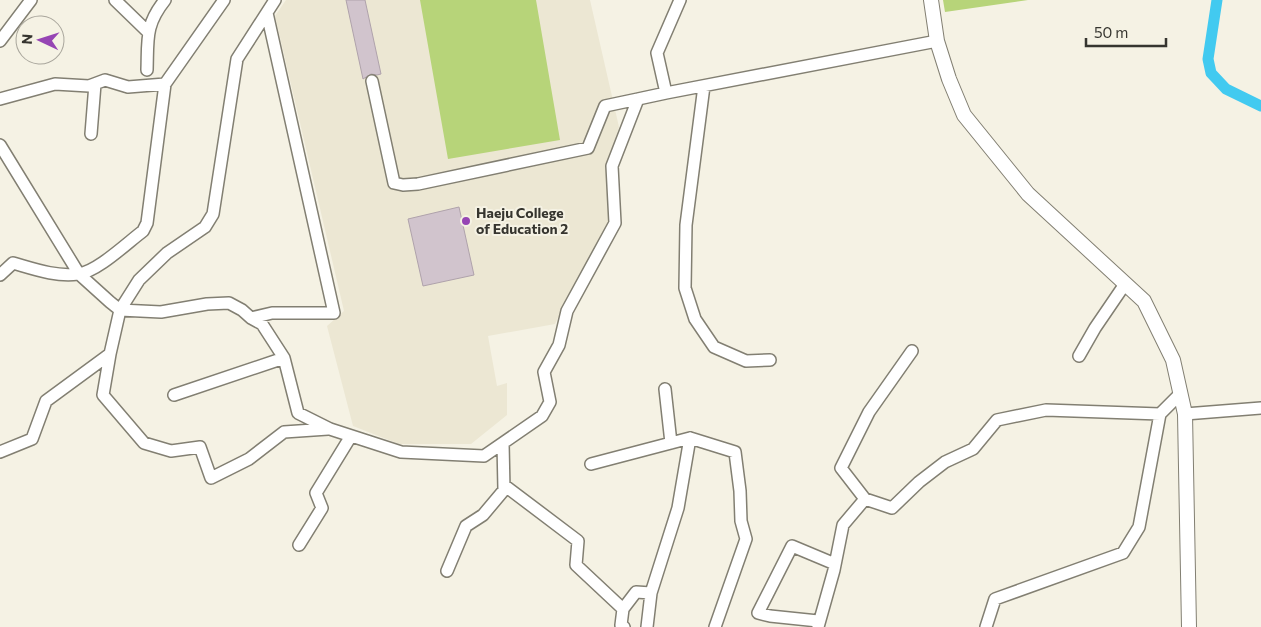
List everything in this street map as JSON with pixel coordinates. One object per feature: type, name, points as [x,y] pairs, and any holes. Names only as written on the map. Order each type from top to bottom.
[{"type":"main road","points":[[931,0],[937,41],[949,79],[964,115],[1028,194],[1144,301],[1173,360],[1185,414],[1188,627]]},
{"type":"street","points":[[0,41],[31,0]]},
{"type":"street","points":[[115,0],[148,32]]},
{"type":"street","points":[[147,70],[148,32],[154,14],[165,0]]},
{"type":"street","points":[[0,275],[13,263],[52,274],[79,274],[98,266],[143,231],[146,223],[166,84],[224,0]]},
{"type":"street","points":[[275,0],[237,59],[213,214],[205,226],[166,253],[140,280],[120,310],[110,354],[104,395],[144,443],[171,451],[200,447],[211,478],[249,459],[284,432],[330,429]]},
{"type":"street","points":[[666,93],[657,53],[680,0]]},
{"type":"street","points":[[251,318],[272,314],[334,313],[266,13]]},
{"type":"street","points":[[372,82],[394,183],[403,185],[418,184],[588,148],[605,106],[937,41]]},
{"type":"street","points":[[0,99],[56,84],[89,86],[105,80],[128,87],[166,84]]},
{"type":"street","points":[[91,134],[95,84]]},
{"type":"street","points":[[704,86],[686,225],[685,288],[695,319],[714,346],[746,360],[770,360]]},
{"type":"street","points":[[0,145],[79,274],[120,310],[162,312],[229,302],[262,324],[284,358],[298,413],[330,429],[401,452],[484,456],[542,416],[550,402],[544,372],[559,345],[567,311],[615,223],[612,166],[638,99]]},
{"type":"street","points":[[1079,356],[1095,328],[1125,284]]},
{"type":"street","points":[[912,351],[869,412],[841,468],[866,499],[892,508],[919,482],[945,462],[973,449],[997,420],[1046,410],[1160,414]]},
{"type":"street","points":[[0,452],[32,439],[46,401],[110,354]]},
{"type":"street","points":[[174,395],[284,358]]},
{"type":"street","points":[[665,388],[671,443]]},
{"type":"street","points":[[986,627],[995,599],[1123,553],[1139,527],[1160,414],[1181,393]]},
{"type":"street","points":[[1185,414],[1261,408]]},
{"type":"street","points":[[299,545],[322,508],[316,493],[351,436]]},
{"type":"street","points":[[647,627],[651,593],[678,508],[690,438]]},
{"type":"street","points":[[591,464],[690,438],[736,452],[741,520],[746,539],[715,627]]},
{"type":"street","points":[[448,571],[466,526],[483,515],[504,490],[503,443]]},
{"type":"street","points":[[504,485],[578,541],[576,565],[623,609]]},
{"type":"street","points":[[835,564],[792,546],[758,613],[818,624],[835,564],[843,525],[866,499]]},
{"type":"street","points":[[624,627],[621,626],[623,609],[636,592],[651,593]]},
{"type":"shaded area","name":"Haeju College of Education 2","points":[[286,0],[590,0],[619,127],[608,164],[609,225],[572,289],[555,324],[488,336],[497,386],[507,383],[507,415],[471,444],[399,444],[353,426],[327,326],[344,311],[275,16]]},
{"type":"green space","points":[[420,0],[536,0],[560,140],[448,159]]},
{"type":"green space","points":[[943,0],[1028,0],[945,12]]},
{"type":"building","points":[[346,0],[365,0],[381,74],[371,74],[363,79]]},
{"type":"building","points":[[459,207],[474,275],[423,286],[408,219]]},
{"type":"waterway","points":[[1217,0],[1208,59],[1211,73],[1226,89],[1261,106]]},
{"type":"place","name":"Haeju College of Education 2","points":[[466,221]]}]
